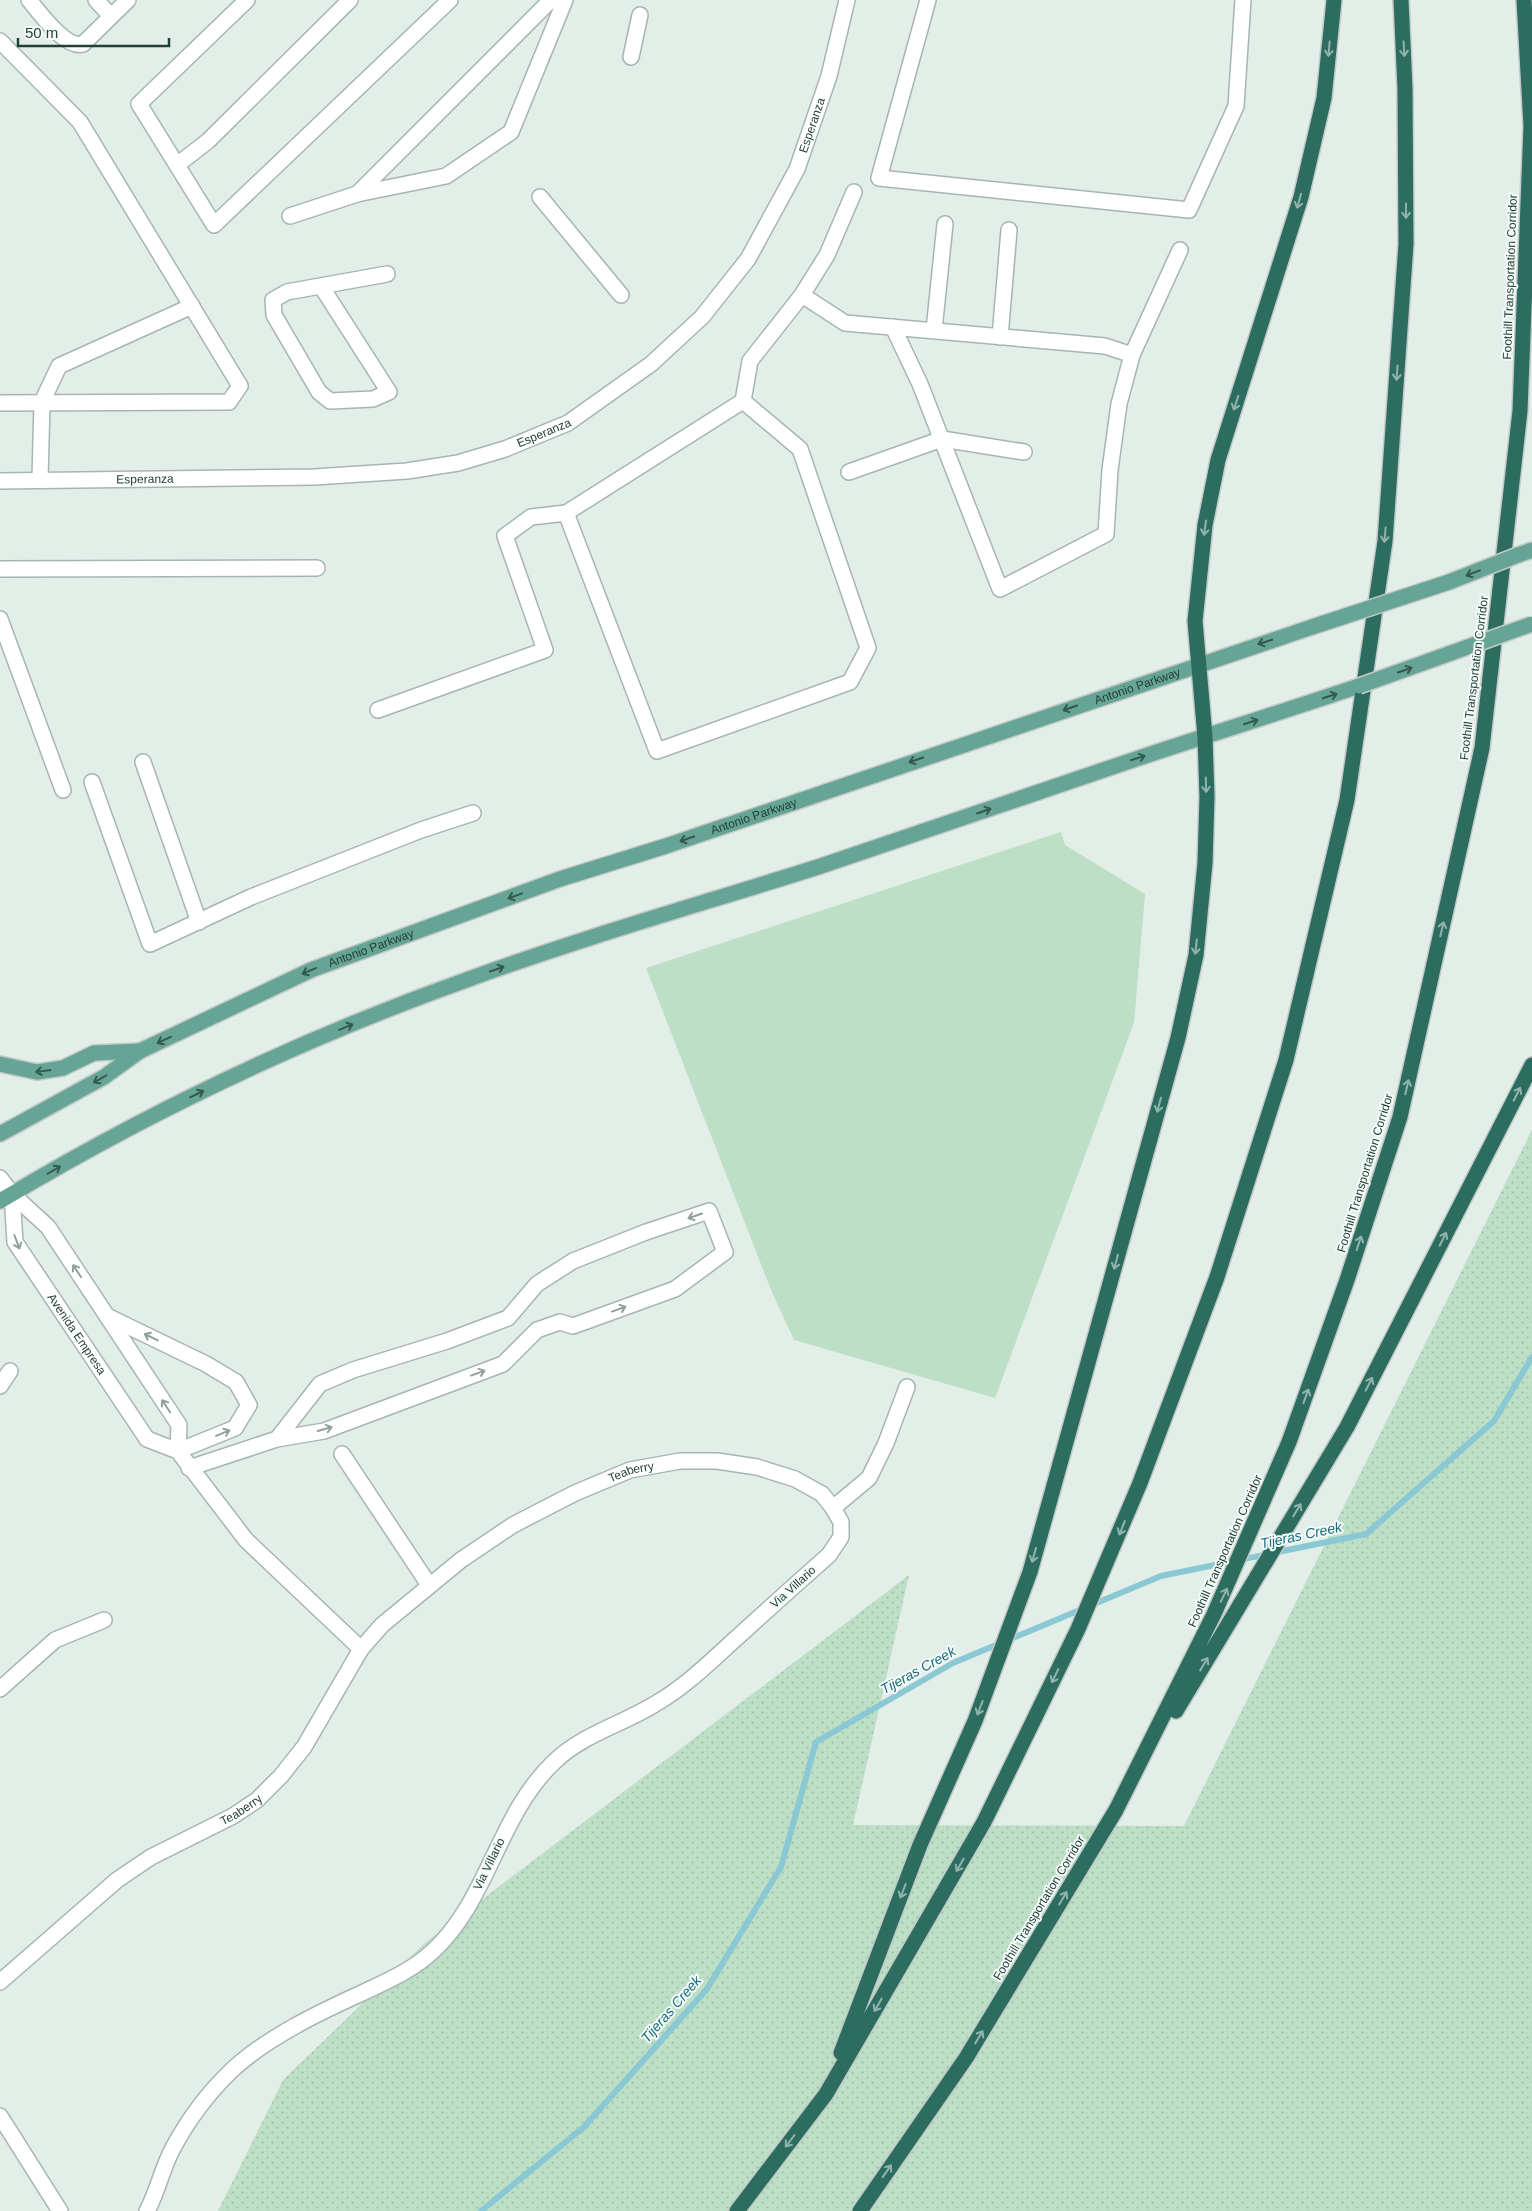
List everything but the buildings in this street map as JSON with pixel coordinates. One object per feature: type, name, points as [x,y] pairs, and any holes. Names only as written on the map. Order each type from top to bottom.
[{"type":"highway","points":[[826,2094],[920,1845],[975,1721],[1030,1572],[1178,1038],[1196,955],[1205,863],[1207,797],[1205,737],[1195,621],[1205,524],[1218,460],[1301,197],[1324,98],[1334,0]]},
{"type":"highway","points":[[737,2211],[826,2094],[984,1822],[1078,1629],[1140,1483],[1217,1277],[1283,1069],[1347,800],[1385,541],[1406,244],[1406,89],[1401,0]]},
{"type":"highway","name":"Foothill Transportation Corridor","points":[[860,2211],[966,2058],[1116,1810],[1230,1582],[1289,1442],[1347,1280],[1400,1117],[1482,748],[1520,411],[1530,126],[1524,0]]},
{"type":"highway","points":[[1116,1810],[1347,1427],[1532,1065]]},
{"type":"main road","name":"Antonio Parkway","points":[[0,1134],[104,1077],[140,1051],[311,970],[560,879],[666,846],[1199,664],[1449,582],[1532,550]]},
{"type":"main road","points":[[6,1197],[155,1114],[223,1081],[304,1044],[429,994],[568,945],[818,866],[1301,706],[1532,624]]},
{"type":"main road","points":[[0,1064],[37,1072],[63,1068],[94,1053],[140,1051]]},
{"type":"street","points":[[29,0],[66,41],[73,45],[83,44],[128,0]]},
{"type":"street","points":[[96,0],[111,16]]},
{"type":"street","points":[[248,0],[139,104],[214,225],[450,0]]},
{"type":"street","points":[[178,165],[208,141],[350,0]]},
{"type":"street","points":[[357,194],[551,0]]},
{"type":"street","points":[[290,216],[357,194],[446,176],[511,132],[565,0]]},
{"type":"street","name":"Esperanza","points":[[0,481],[40,479],[314,478],[407,471],[458,463],[505,449],[568,423],[652,364],[702,317],[748,259],[796,169],[829,76],[847,0]]},
{"type":"street","points":[[928,0],[879,178],[1189,210],[1236,106],[1243,0]]},
{"type":"street","points":[[631,57],[640,15]]},
{"type":"street","points":[[0,41],[6,55],[80,122],[240,386],[229,402],[0,403]]},
{"type":"street","points":[[378,710],[546,650],[505,536],[531,517],[566,513],[743,401],[750,361],[802,295],[827,255],[854,192]]},
{"type":"street","points":[[540,196],[620,295]]},
{"type":"street","points":[[934,330],[945,224]]},
{"type":"street","points":[[1000,337],[1009,230]]},
{"type":"street","points":[[893,327],[920,384],[1000,589],[1106,534],[1110,470],[1119,404],[1132,356],[1180,250]]},
{"type":"street","points":[[321,286],[389,392],[373,400],[330,400],[319,392],[274,316],[273,300],[287,292],[387,274]]},
{"type":"street","points":[[802,295],[845,323],[1105,346],[1132,356]]},
{"type":"street","points":[[40,479],[42,402],[58,366],[192,306]]},
{"type":"street","points":[[566,513],[657,751],[850,682],[868,648],[800,449],[743,401]]},
{"type":"street","points":[[849,472],[942,439],[1024,452]]},
{"type":"street","points":[[0,569],[317,568]]},
{"type":"street","points":[[0,619],[63,790]]},
{"type":"street","points":[[143,762],[199,922]]},
{"type":"street","points":[[92,782],[150,944],[250,896],[422,830],[473,813]]},
{"type":"street","points":[[0,1178],[6,1197],[48,1226],[179,1425],[178,1451],[189,1468],[246,1540],[361,1649]]},
{"type":"street","name":"Avenida Empresa","points":[[6,1197],[15,1242],[147,1439],[178,1451]]},
{"type":"street","points":[[189,1468],[277,1439],[324,1430],[503,1364],[537,1330],[560,1322],[573,1326],[675,1289],[725,1252],[708,1211],[646,1232],[573,1261],[537,1284],[508,1318],[447,1341],[353,1370],[320,1384],[277,1439]]},
{"type":"street","points":[[107,1316],[206,1364],[236,1382],[249,1405],[235,1428],[178,1451]]},
{"type":"street","points":[[0,1386],[10,1371]]},
{"type":"street","points":[[833,1508],[869,1478],[886,1443],[907,1386]]},
{"type":"street","points":[[342,1454],[429,1585]]},
{"type":"street","name":"Teaberry","points":[[0,1982],[117,1880],[151,1857],[232,1816],[257,1800],[281,1776],[304,1747],[361,1649],[382,1625],[429,1585],[513,1525],[575,1493],[630,1470],[680,1461],[717,1461],[757,1466],[795,1479],[822,1494],[841,1522]]},
{"type":"street","name":"Via Villario","points":[[147,2211],[155,2197],[172,2149],[199,2108],[232,2069],[276,2038],[401,1975],[434,1951],[463,1915],[505,1832],[527,1796],[553,1763],[585,1738],[655,1704],[689,1680],[829,1554],[841,1537],[841,1522]]},
{"type":"street","points":[[0,1689],[55,1640],[104,1620]]},
{"type":"street","points":[[0,2116],[60,2211]]},
{"type":"green space","points":[[1061,832],[1065,845],[1145,894],[1134,1023],[995,1398],[794,1340],[771,1290],[646,968]]},
{"type":"green space","points":[[1532,1130],[1532,2211],[218,2211],[283,2080],[426,1942],[909,1575],[853,1825],[1184,1826]]},
{"type":"waterway","name":"Tijeras Creek","points":[[481,2211],[584,2127],[707,1989],[781,1867],[816,1742],[953,1663],[1161,1576],[1366,1534],[1494,1421],[1532,1357]]}]
